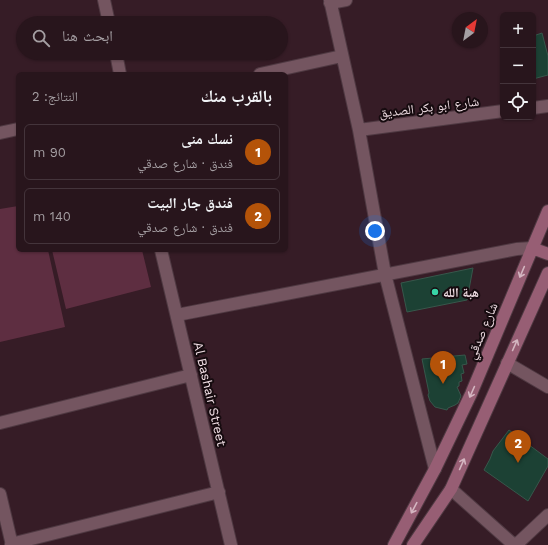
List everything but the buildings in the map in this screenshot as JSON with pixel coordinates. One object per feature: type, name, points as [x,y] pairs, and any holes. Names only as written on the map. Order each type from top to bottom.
[{"type":"street","points":[[104,0],[107,16]]},
{"type":"street","points":[[346,0],[330,2],[359,130],[385,274],[435,469]]},
{"type":"street","points":[[269,72],[342,56]]},
{"type":"street","points":[[117,60],[120,72]]},
{"type":"street","points":[[536,108],[548,106]]},
{"type":"street","name":"شارع ابو بكر الصديق","points":[[359,130],[500,111]]},
{"type":"street","points":[[0,133],[16,129]]},
{"type":"street","name":"شارع صدقي","points":[[394,545],[435,469],[471,394],[548,210]]},
{"type":"street","points":[[177,315],[517,248],[532,248],[548,254]]},
{"type":"street","name":"Al Bashair Street","points":[[161,252],[231,545]]},
{"type":"street","points":[[413,545],[451,489],[548,273]]},
{"type":"street","points":[[507,363],[548,387]]},
{"type":"street","points":[[0,423],[191,375]]},
{"type":"street","points":[[451,489],[515,545],[548,515]]},
{"type":"street","points":[[0,494],[12,544],[219,492]]},
{"type":"shaded area","points":[[16,206],[16,252],[48,252],[65,327],[0,342],[0,209]]},
{"type":"shaded area","points":[[52,252],[142,252],[151,287],[66,309]]},
{"type":"place","name":"هبة الله","points":[[435,292]]},
{"type":"place","name":"نسك منى","points":[[443,384]]},
{"type":"place","name":"فندق جار البيت","points":[[518,463]]}]
